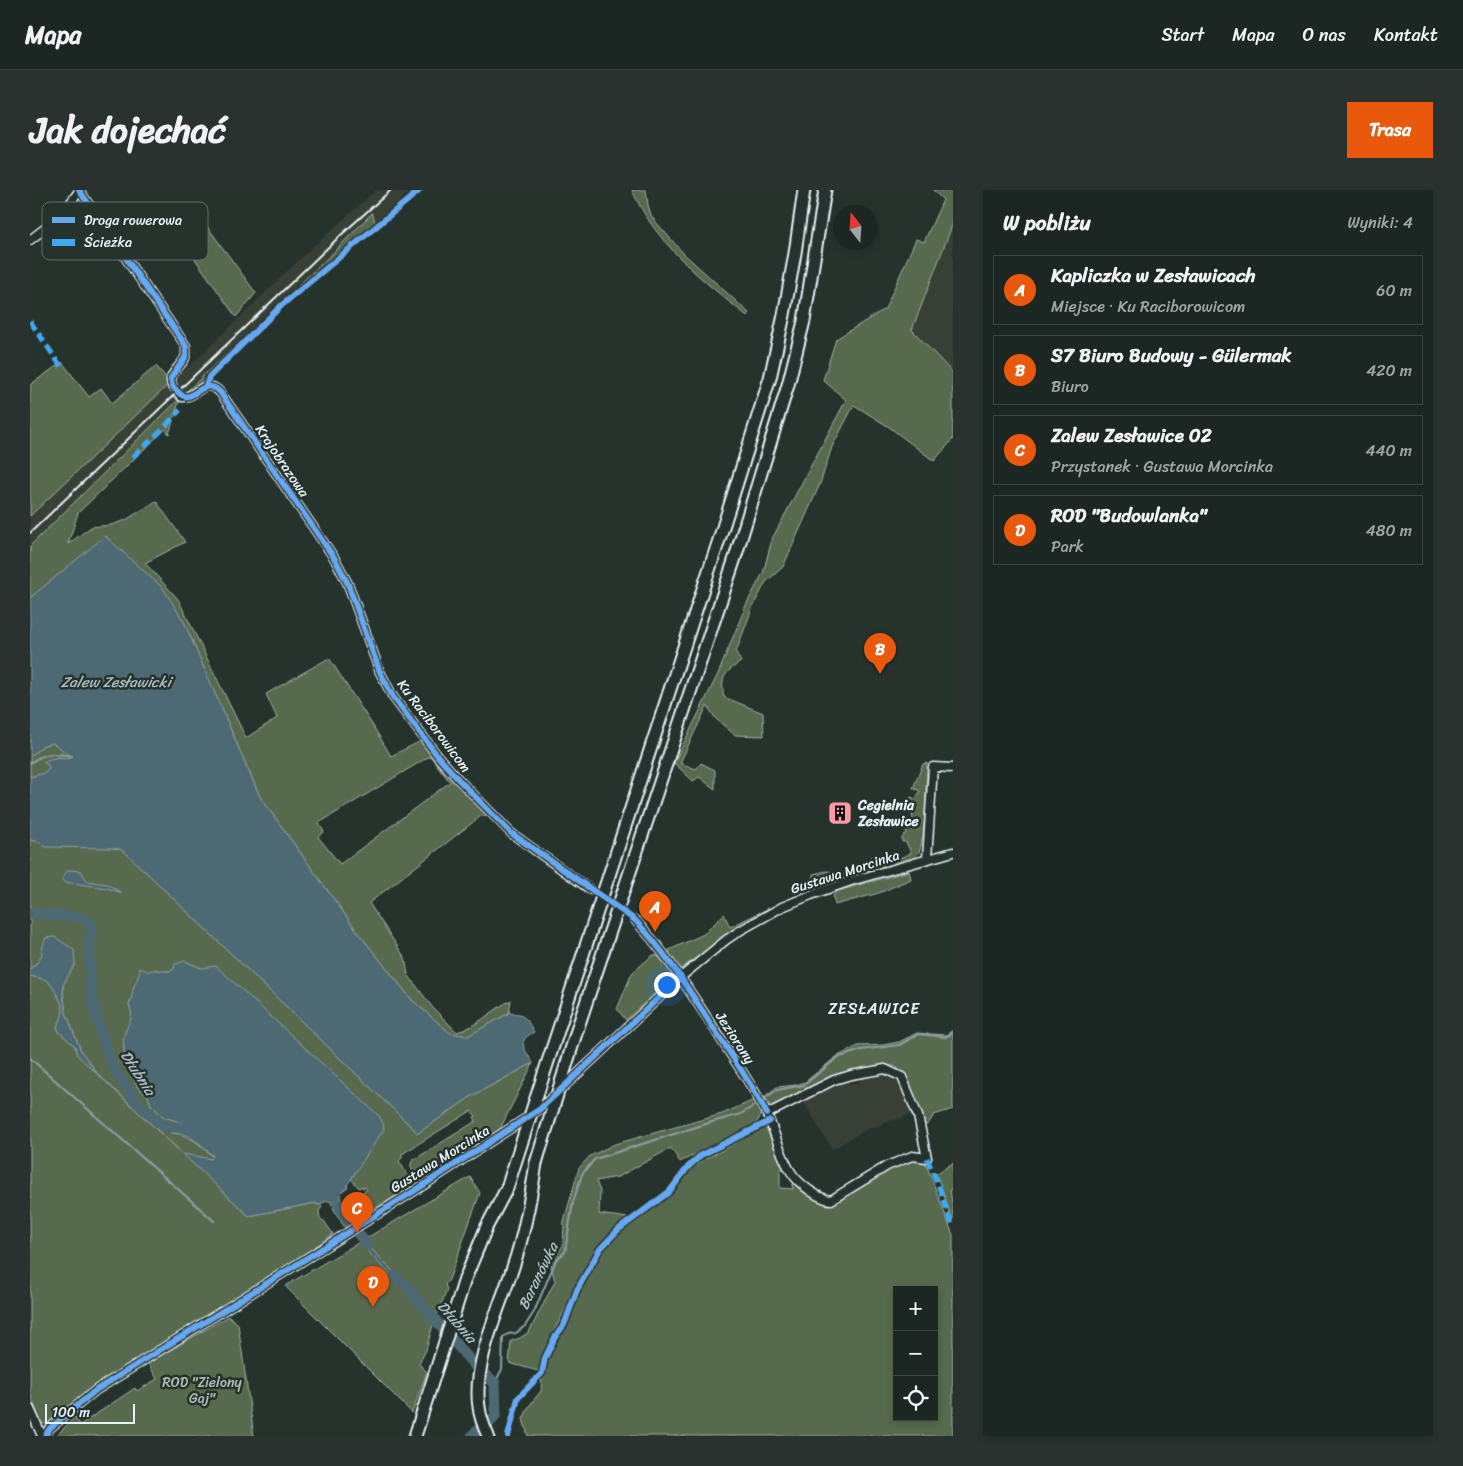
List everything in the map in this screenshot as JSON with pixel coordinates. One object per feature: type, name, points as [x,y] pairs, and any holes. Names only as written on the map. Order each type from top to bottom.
[{"type":"highway","points":[[415,1436],[465,1279],[487,1226],[507,1188],[770,378],[787,297],[804,190]]},
{"type":"highway","points":[[488,1436],[479,1408],[478,1392],[479,1377],[486,1347],[514,1263],[527,1214],[536,1163],[578,1027],[735,558],[788,385],[804,321],[826,190]]},
{"type":"street","points":[[71,202],[79,190],[87,202]]},
{"type":"street","points":[[30,240],[42,231]]},
{"type":"street","points":[[127,260],[186,346],[185,358],[171,378],[173,387]]},
{"type":"street","name":"Krajobrazowa","points":[[179,394],[182,397],[190,396],[203,387],[210,386],[220,392],[335,559],[348,584]]},
{"type":"street","name":"Ku Raciborowicom","points":[[348,584],[380,672],[393,697],[440,759],[511,833],[591,890]]},
{"type":"street","points":[[926,859],[933,767],[953,768]]},
{"type":"street","name":"Gustawa Morcinka","points":[[44,1436],[50,1428],[96,1390],[540,1109],[681,977],[726,940],[754,922],[782,907],[831,887],[953,852]]},
{"type":"street","points":[[635,920],[651,937],[681,977]]},
{"type":"street","name":"Jeziorany","points":[[681,977],[767,1114],[791,1172],[820,1198],[831,1200],[898,1161],[912,1156],[927,1158],[918,1116],[902,1077],[885,1069],[834,1080],[767,1114]]},
{"type":"street","points":[[30,1409],[44,1436]]},
{"type":"shaded area","points":[[376,190],[415,190],[270,312],[194,384],[30,546],[30,516],[303,256]]},
{"type":"shaded area","points":[[953,223],[953,373],[912,330]]},
{"type":"shaded area","points":[[884,1074],[903,1086],[905,1097],[915,1113],[867,1129],[832,1149],[801,1098],[844,1079],[851,1085],[857,1083],[862,1078]]},
{"type":"green space","points":[[632,190],[646,190],[648,205],[655,221],[683,253],[749,313],[747,316],[697,275],[667,244],[653,227]]},
{"type":"green space","points":[[933,190],[953,190],[953,223],[912,330],[953,373],[953,439],[934,461],[889,427],[854,405],[832,447],[820,484],[783,567],[766,582],[753,606],[736,652],[741,662],[728,672],[723,680],[724,697],[763,713],[764,736],[735,735],[716,719],[707,706],[680,763],[696,769],[701,763],[715,770],[715,789],[699,777],[693,781],[674,763],[718,674],[746,605],[763,573],[772,539],[846,400],[823,380],[836,339],[885,309],[916,239],[924,242],[943,200]]},
{"type":"green space","points":[[372,213],[377,227],[295,295],[210,379],[206,378],[199,386],[184,394],[335,251]]},
{"type":"green space","points":[[208,228],[256,293],[236,317],[196,260],[208,260]]},
{"type":"green space","points":[[62,362],[89,397],[101,388],[112,403],[156,366],[165,376],[167,386],[30,516],[30,385]]},
{"type":"green space","points":[[180,398],[169,434],[165,429],[78,513],[68,544],[91,527],[111,525],[126,520],[156,501],[185,542],[145,563],[178,599],[246,738],[277,718],[266,694],[329,658],[391,756],[423,740],[492,817],[481,816],[369,903],[405,958],[408,975],[433,1008],[457,1032],[478,1022],[511,1000],[509,1013],[468,1036],[450,1033],[412,1000],[359,934],[260,797],[184,622],[106,536],[30,598],[30,546]],"holes":[[[430,756],[450,782],[340,864],[318,837],[324,832],[319,823]]]},
{"type":"green space","points":[[53,743],[72,756],[70,758],[57,757],[48,765],[49,769],[45,773],[30,777],[30,756],[44,745]]},
{"type":"green space","points":[[927,763],[921,847],[914,858],[897,864],[894,863],[895,860],[911,853],[906,842],[902,842],[902,838],[909,828],[913,817],[908,801],[911,797],[916,799],[920,791],[913,788],[923,764]]},
{"type":"green space","points":[[30,840],[120,849],[126,853],[418,1133],[472,1096],[533,1063],[499,1131],[421,1182],[419,1181],[411,1169],[412,1161],[476,1121],[474,1117],[476,1116],[471,1111],[402,1154],[402,1158],[399,1161],[413,1186],[370,1211],[359,1196],[367,1189],[362,1186],[359,1188],[351,1179],[356,1171],[201,968],[185,961],[170,971],[154,970],[142,976],[136,982],[129,1005],[132,1015],[124,1037],[124,1061],[133,1067],[133,1075],[138,1088],[147,1094],[151,1105],[164,1117],[184,1122],[181,1125],[166,1124],[172,1133],[184,1135],[199,1144],[213,1157],[211,1159],[184,1155],[249,1216],[315,1203],[320,1204],[322,1207],[319,1211],[320,1219],[324,1221],[333,1234],[319,1246],[224,1307],[103,1381],[48,1425],[45,1423],[40,1425],[36,1417],[38,1416],[30,1392],[30,976],[44,979],[51,985],[62,1007],[62,1015],[57,1026],[59,1032],[75,1046],[77,1055],[95,1070],[81,1051],[66,1013],[63,985],[75,964],[43,950],[40,959],[30,969]]},
{"type":"green space","points":[[884,856],[883,868],[818,888],[813,883],[813,874],[827,871],[843,874],[869,863],[871,857]]},
{"type":"green space","points":[[909,871],[911,879],[879,893],[835,905],[833,896],[837,891]]},
{"type":"green space","points":[[769,908],[731,932],[681,969],[670,959],[669,950],[704,934],[724,914],[730,927]]},
{"type":"green space","points":[[653,955],[658,956],[672,972],[670,979],[626,1020],[617,1009],[632,973]]},
{"type":"green space","points":[[953,1030],[953,1109],[934,1115],[928,1124],[923,1126],[904,1076],[895,1066],[878,1066],[832,1078],[771,1108],[765,1096],[777,1087],[805,1082],[836,1057],[858,1046],[899,1042],[917,1033],[946,1035]]},
{"type":"green space","points":[[754,1100],[762,1114],[755,1125],[718,1146],[680,1162],[671,1148],[618,1177],[596,1181],[600,1191],[599,1214],[628,1218],[599,1245],[544,1352],[538,1371],[509,1363],[511,1341],[529,1332],[555,1281],[549,1259],[563,1246],[564,1221],[579,1168],[590,1156],[615,1144],[722,1114]]},
{"type":"green space","points":[[765,1126],[785,1169],[780,1170],[780,1188],[793,1189],[792,1185],[797,1183],[824,1202],[887,1167],[918,1157],[926,1164],[953,1235],[953,1436],[528,1436],[523,1419],[529,1406],[541,1391],[542,1373],[553,1348],[567,1325],[578,1293],[603,1250],[615,1236],[672,1191],[689,1170],[708,1157]]},
{"type":"green space","points":[[953,1163],[953,1184],[950,1190],[953,1223],[936,1174]]},
{"type":"green space","points":[[470,1177],[480,1193],[449,1280],[445,1284],[447,1290],[433,1325],[426,1350],[419,1364],[427,1372],[412,1413],[285,1286]]},
{"type":"green space","name":"ROD \"Zielony Gaj\"","points":[[229,1316],[238,1324],[254,1436],[56,1436],[75,1417],[80,1425],[135,1388],[137,1391],[157,1379],[148,1363]]},
{"type":"water","name":"Zalew Zesławicki","points":[[105,536],[164,589],[184,622],[260,797],[359,934],[412,1000],[450,1033],[468,1036],[509,1013],[520,1014],[527,1020],[534,1032],[526,1037],[523,1042],[524,1048],[533,1063],[472,1096],[418,1133],[126,853],[120,849],[112,848],[45,847],[40,842],[30,840],[30,777],[45,773],[49,769],[48,765],[43,762],[56,758],[70,758],[71,756],[53,743],[44,745],[30,756],[30,598]]},
{"type":"water","points":[[68,870],[81,871],[87,881],[107,884],[122,893],[107,888],[65,882],[62,878]]},
{"type":"water","points":[[55,937],[74,950],[75,964],[63,985],[63,994],[66,1013],[81,1051],[97,1073],[183,1154],[211,1159],[213,1156],[189,1136],[181,1133],[172,1133],[161,1127],[166,1124],[181,1125],[183,1123],[164,1117],[151,1105],[147,1094],[138,1088],[133,1075],[133,1067],[124,1062],[125,1033],[131,1018],[129,1005],[140,968],[148,971],[171,971],[174,969],[175,964],[185,961],[201,968],[216,966],[379,1116],[384,1129],[347,1185],[348,1187],[342,1192],[342,1199],[340,1201],[337,1198],[339,1203],[337,1204],[334,1200],[335,1204],[332,1205],[330,1201],[327,1201],[318,1205],[315,1203],[249,1216],[77,1055],[75,1046],[59,1032],[57,1026],[63,1011],[58,996],[46,980],[30,976],[30,969],[40,958],[46,938]]},
{"type":"water","points":[[343,1201],[356,1221],[345,1228],[333,1207],[341,1205],[351,1222],[341,1202]]},
{"type":"water","points":[[361,1232],[370,1247],[406,1286],[385,1269],[354,1236]]},
{"type":"waterway","points":[[30,763],[50,754],[72,756]]},
{"type":"waterway","name":"Dłubnia","points":[[30,914],[82,918],[92,924],[89,946],[91,991],[98,1025],[111,1062],[138,1104],[159,1123],[168,1127],[178,1127]]},
{"type":"waterway","name":"Baranówka","points":[[765,1098],[777,1090],[804,1085],[837,1058],[861,1050],[899,1045],[919,1034],[945,1037],[953,1033]]},
{"type":"waterway","points":[[30,1058],[214,1221]]},
{"type":"waterway","name":"Baranówka","points":[[495,1383],[502,1369],[503,1337],[516,1333],[525,1326],[534,1312],[556,1260],[565,1252],[573,1202],[582,1174],[595,1159],[741,1114],[755,1105]]},
{"type":"waterway","name":"Dłubnia","points":[[339,1205],[367,1246]]},
{"type":"waterway","name":"Dłubnia","points":[[395,1276],[406,1286],[475,1366],[495,1383],[496,1414],[491,1421],[472,1436]]},
{"type":"tunnel","points":[[591,890],[635,920]]},
{"type":"railway","points":[[30,533],[341,235],[391,190]]},
{"type":"marked path","points":[[30,321],[62,368]]},
{"type":"marked path","points":[[133,457],[180,410]]},
{"type":"marked path","points":[[927,1158],[953,1228]]},
{"type":"cycle path","points":[[79,190],[87,202]]},
{"type":"cycle path","points":[[206,386],[209,377],[282,305],[420,190]]},
{"type":"cycle path","points":[[127,260],[186,346],[185,358],[171,378],[173,386],[183,396],[188,396],[202,388],[208,387],[213,387],[220,392],[335,559],[348,584],[380,672],[393,697],[440,759],[511,833],[635,920],[647,933],[688,989],[756,1093],[767,1114]]},
{"type":"cycle path","points":[[45,1436],[50,1428],[96,1390],[419,1188],[540,1109],[681,977]]},
{"type":"cycle path","points":[[508,1436],[518,1398],[542,1373],[545,1358],[555,1337],[564,1325],[577,1290],[600,1249],[619,1229],[669,1192],[688,1167],[701,1155],[770,1121]]},
{"type":"place","name":"S7 Biuro Budowy - Gülermak","points":[[880,674]]},
{"type":"place","name":"Cegielnia Zesławice","points":[[840,813]]},
{"type":"place","name":"Kapliczka w Zesławicach","points":[[655,932]]},
{"type":"place","name":"Zalew Zesławice 02","points":[[357,1233]]},
{"type":"place","name":"ROD \"Budowlanka\"","points":[[373,1307]]},
{"type":"district","name":"ZESŁAWICE","points":[[874,1008]]}]
